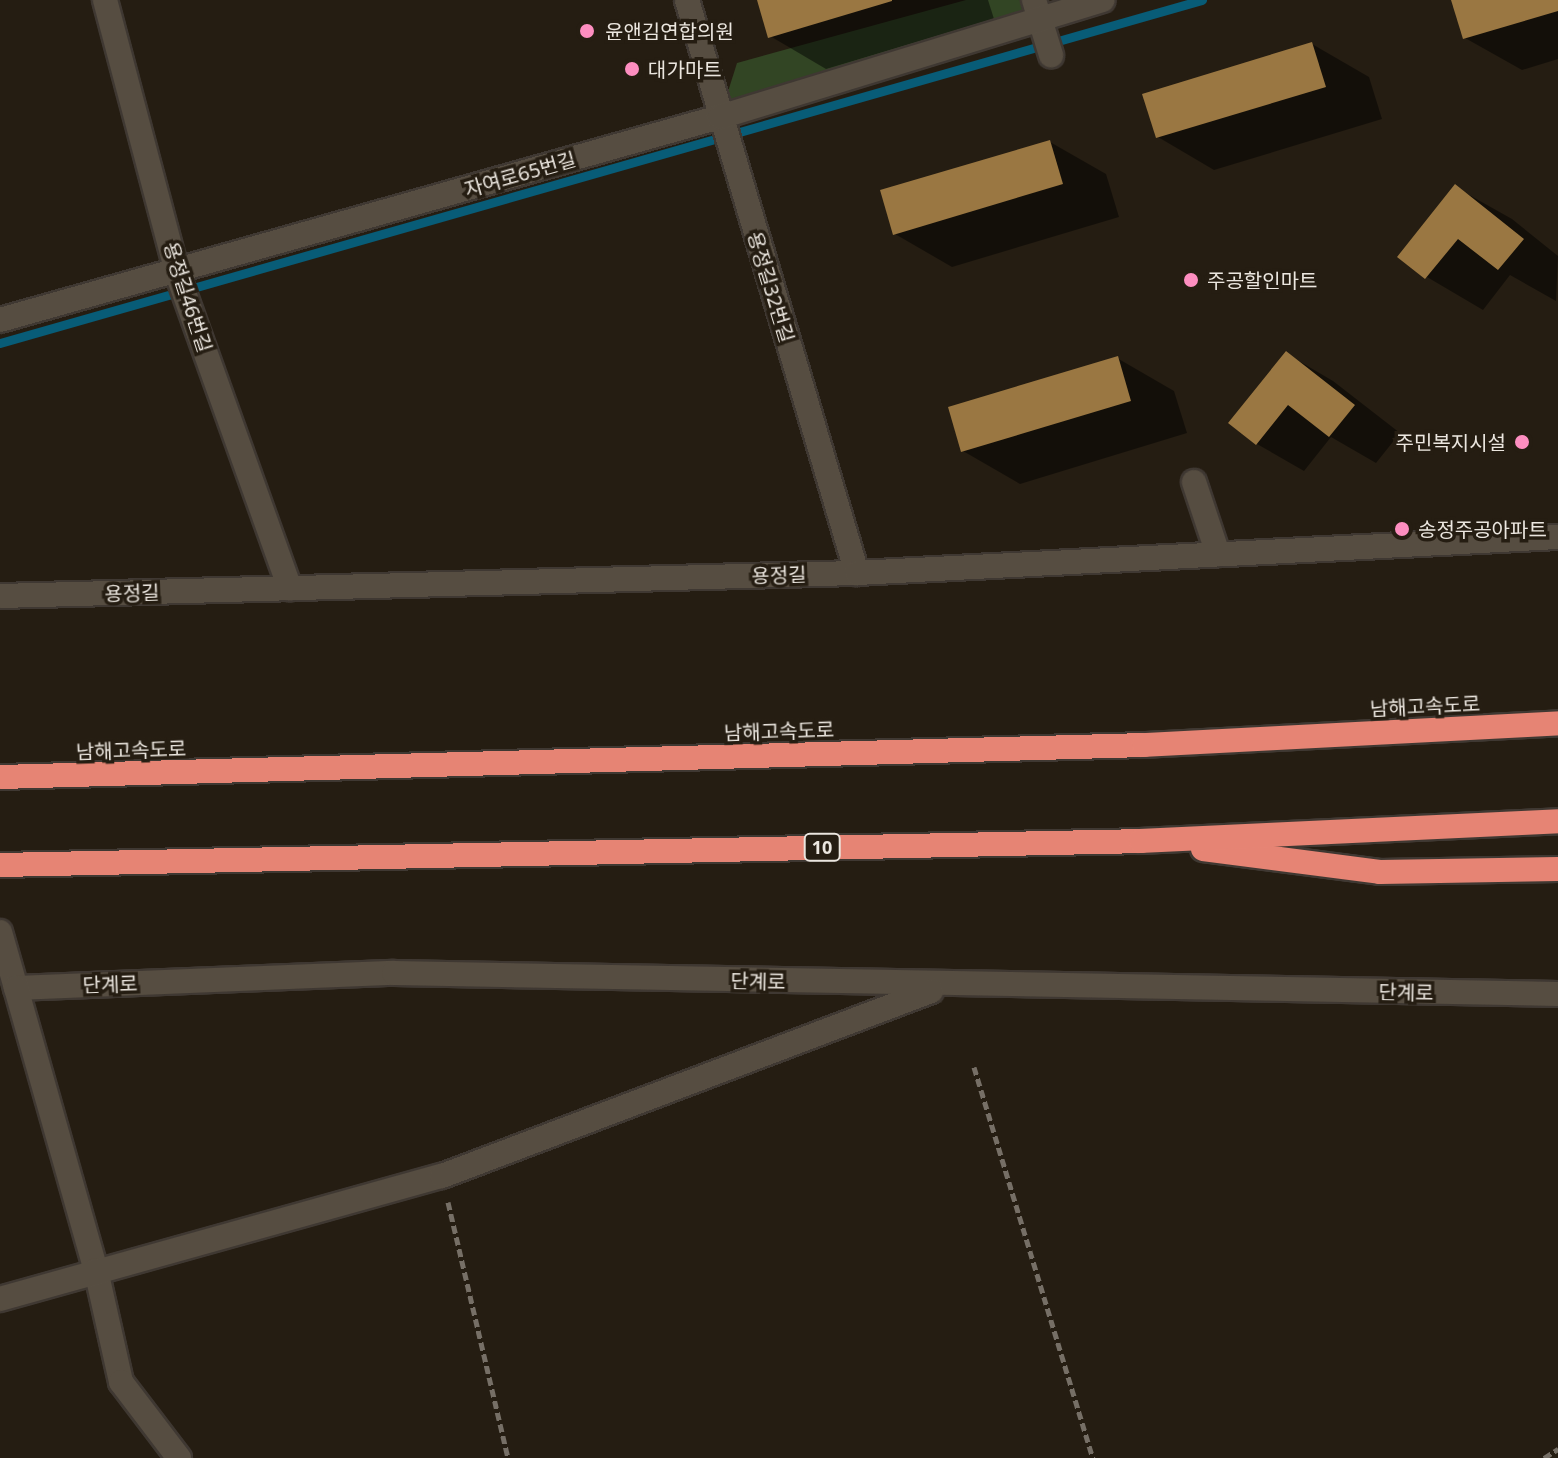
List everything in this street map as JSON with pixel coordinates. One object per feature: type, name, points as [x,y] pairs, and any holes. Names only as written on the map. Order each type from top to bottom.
[{"type":"highway","name":"남해고속도로","points":[[0,777],[1128,745],[1558,723]]},
{"type":"highway","name":"10","points":[[0,865],[1141,841],[1558,821]]},
{"type":"highway","points":[[1141,841],[1380,872],[1558,869]]},
{"type":"street","name":"용정길46번길","points":[[105,0],[177,273],[290,588]]},
{"type":"street","name":"용정길32번길","points":[[687,0],[857,573]]},
{"type":"street","name":"자여로65번길","points":[[0,320],[177,273],[720,117],[1036,10],[1102,0]]},
{"type":"street","points":[[1036,10],[1051,55]]},
{"type":"street","points":[[1194,482],[1218,554]]},
{"type":"street","name":"용정길","points":[[0,596],[857,573],[1558,537]]},
{"type":"street","points":[[0,932],[96,1270],[121,1382],[179,1458]]},
{"type":"street","name":"단계로","points":[[16,988],[394,973],[945,986],[1558,994]]},
{"type":"street","points":[[0,1299],[442,1176],[945,986]]},
{"type":"path","points":[[974,1067],[1093,1458]]},
{"type":"path","points":[[442,1176],[508,1458]]},
{"type":"path","points":[[1544,1458],[1558,1449]]},
{"type":"green space","points":[[966,0],[1032,0],[1038,19],[720,117],[737,63]]},
{"type":"building","points":[[757,0],[892,0],[892,1],[768,38]]},
{"type":"building","points":[[1451,0],[1558,0],[1558,11],[1463,39]]},
{"type":"building","points":[[1312,42],[1326,87],[1156,138],[1142,94]]},
{"type":"building","points":[[1050,140],[1063,184],[893,235],[880,190]]},
{"type":"building","points":[[1455,184],[1524,239],[1498,270],[1458,239],[1425,279],[1397,257]]},
{"type":"building","points":[[1286,351],[1355,405],[1329,437],[1288,405],[1256,445],[1228,423]]},
{"type":"building","points":[[1118,356],[1131,401],[961,452],[948,407]]},
{"type":"waterway","points":[[0,343],[1202,0]]},
{"type":"place","name":"윤앤김연합의원","points":[[587,31]]},
{"type":"place","name":"대가마트","points":[[632,69]]},
{"type":"place","name":"주공할인마트","points":[[1191,280]]},
{"type":"place","name":"주민복지시설","points":[[1522,442]]},
{"type":"place","name":"송정주공아파트","points":[[1402,529]]}]
